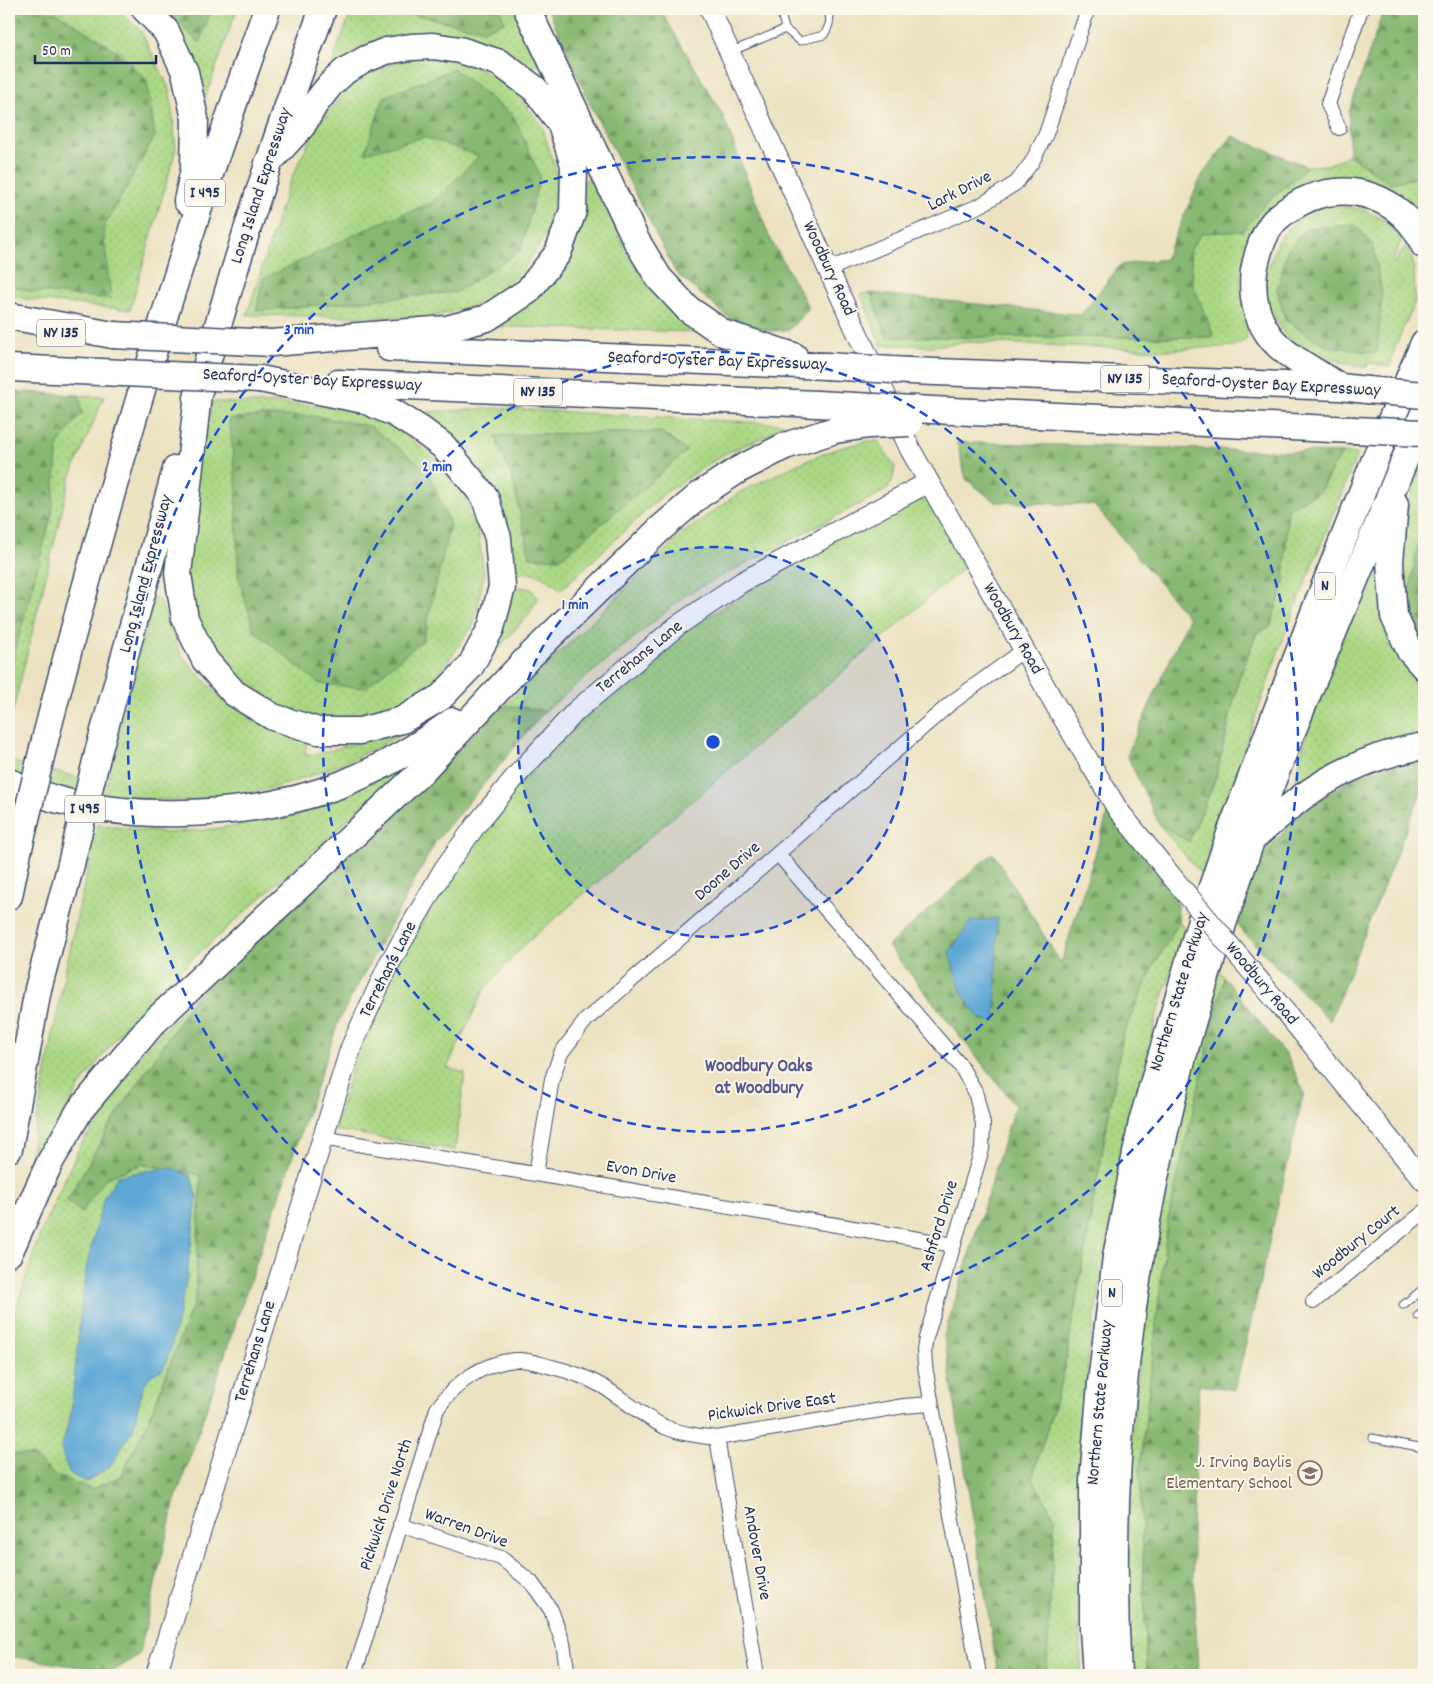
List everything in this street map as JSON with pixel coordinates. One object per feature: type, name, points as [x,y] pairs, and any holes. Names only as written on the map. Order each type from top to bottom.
[{"type":"highway","points":[[145,9],[166,32],[185,72],[194,120],[194,169],[147,378]]},
{"type":"highway","name":"I 495","points":[[9,896],[45,740],[106,510],[235,99],[267,9]]},
{"type":"highway","name":"Long Island Expressway","points":[[9,1149],[38,988],[72,864],[98,753],[198,394],[268,162],[323,9]]},
{"type":"highway","points":[[527,9],[636,240],[659,278],[688,309],[723,333],[826,366]]},
{"type":"highway","points":[[268,162],[302,126],[315,104],[330,85],[345,71],[366,59],[386,51],[411,46],[433,46],[460,50],[500,64],[535,89],[561,124],[574,165],[573,211],[558,253],[528,291],[487,318],[447,329],[271,343]]},
{"type":"highway","points":[[1340,387],[1284,350],[1272,339],[1260,320],[1254,302],[1252,286],[1256,260],[1262,241],[1278,218],[1296,205],[1319,194],[1346,190],[1379,199],[1395,208],[1418,231],[1424,245]]},
{"type":"highway","points":[[9,316],[113,335]]},
{"type":"highway","name":"Seaford-Oyster Bay Expressway","points":[[9,330],[909,371],[1340,387],[1424,395]]},
{"type":"highway","name":"Northern State Parkway","points":[[1096,1675],[1093,1629],[1094,1480],[1101,1383],[1116,1257],[1142,1122],[1201,920],[1232,831],[1326,584],[1386,432],[1424,344]]},
{"type":"highway","name":"Seaford-Oyster Bay Expressway","points":[[9,368],[817,404],[975,418]]},
{"type":"highway","points":[[198,394],[178,574],[185,619],[206,660],[234,693],[272,717],[291,723],[318,731],[360,731],[402,720],[440,697],[470,667],[491,628],[502,586],[498,538],[485,496],[443,446],[394,413],[364,400],[260,379]]},
{"type":"highway","name":"Northern State Parkway","points":[[1118,1675],[1115,1560],[1117,1498],[1131,1322],[1146,1220],[1178,1077],[1202,992],[1252,839],[1303,704],[1424,413]]},
{"type":"highway","points":[[9,1253],[50,1162],[80,1110],[153,1023],[420,773],[525,661],[660,529],[701,494],[738,470],[785,446],[835,430],[975,418],[1166,421],[1424,433]]},
{"type":"highway","points":[[1396,481],[1390,562],[1394,616],[1410,651],[1424,667]]},
{"type":"highway","points":[[9,782],[64,800],[108,809],[166,814],[227,811],[286,801],[340,784],[384,765],[428,739],[473,706],[525,661]]},
{"type":"highway","points":[[1252,839],[1324,782],[1370,759],[1424,746]]},
{"type":"main road","name":"Woodbury Road","points":[[710,9],[910,449],[1024,650],[1118,810],[1424,1181]]},
{"type":"main road","name":"Terrehans Lane","points":[[156,1675],[351,1047],[390,962],[444,869],[476,825],[516,776],[576,711],[677,626],[742,582],[929,482]]},
{"type":"street","name":"Lark Drive","points":[[827,270],[981,205],[1016,183],[1032,162],[1046,134],[1088,9]]},
{"type":"street","points":[[1339,128],[1328,104],[1361,9]]},
{"type":"street","name":"Doone Drive","points":[[536,1174],[552,1078],[561,1053],[575,1032],[586,1020],[951,703],[1024,650]]},
{"type":"street","name":"Ashford Drive","points":[[778,854],[945,1045],[960,1065],[975,1091],[983,1124],[982,1148],[924,1344],[925,1366],[931,1404],[978,1675]]},
{"type":"street","name":"Evon Drive","points":[[322,1138],[954,1245]]},
{"type":"street","name":"Woodbury Court","points":[[1313,1302],[1424,1212]]},
{"type":"street","name":"Pickwick Drive East","points":[[487,1368],[494,1364],[515,1360],[529,1361],[572,1372],[602,1386],[638,1412],[666,1428],[698,1436],[717,1438],[904,1406],[931,1404]]},
{"type":"street","name":"Pickwick Drive North","points":[[354,1675],[438,1409],[448,1394],[463,1380],[487,1368]]},
{"type":"street","name":"Andover Drive","points":[[717,1438],[757,1675]]},
{"type":"street","name":"Warren Drive","points":[[400,1525],[501,1558],[530,1582],[551,1610],[563,1643],[568,1675]]},
{"type":"lane","points":[[780,9],[785,28],[800,41],[824,35],[830,26],[828,9]]},
{"type":"lane","points":[[730,52],[785,28]]},
{"type":"lane","points":[[1403,1305],[1424,1288]]},
{"type":"lane","points":[[1418,1316],[1424,1311]]},
{"type":"lane","points":[[1372,1438],[1424,1448]]},
{"type":"green space","points":[[9,9],[117,9],[140,30],[170,90],[176,149],[130,310],[26,299],[9,295]]},
{"type":"green space","points":[[9,9],[57,13],[119,52],[147,81],[155,136],[103,229],[111,299],[30,291],[9,285]]},
{"type":"green space","points":[[154,9],[237,9],[202,107]]},
{"type":"green space","points":[[163,9],[212,9],[199,43]]},
{"type":"green space","points":[[352,9],[517,9],[542,62],[526,72],[489,48],[333,66],[333,60]]},
{"type":"green space","points":[[374,9],[499,9],[505,22],[484,30],[397,11],[374,11]]},
{"type":"green space","points":[[548,9],[660,9],[722,114],[769,236],[809,308],[789,330],[769,331],[730,319],[676,273],[589,102]]},
{"type":"green space","points":[[1384,9],[1424,9],[1424,176],[1390,183],[1349,155],[1349,112]]},
{"type":"green space","points":[[413,56],[469,62],[513,88],[542,126],[557,175],[550,227],[523,271],[484,303],[429,318],[247,315],[287,188],[317,125],[361,75]]},
{"type":"green space","points":[[454,69],[514,117],[540,176],[521,250],[457,292],[256,311],[263,279],[377,224],[432,203],[479,156],[424,137],[365,153],[384,97]]},
{"type":"green space","points":[[1232,136],[1306,166],[1298,176],[1264,205],[1242,231],[1202,233],[1190,250],[1193,285],[1214,337],[887,337],[871,293],[1081,315],[1120,265],[1165,259],[1202,175]]},
{"type":"green space","points":[[1349,155],[1390,183],[1424,176],[1424,219],[1399,195],[1353,179],[1327,178],[1281,200],[1250,239],[1240,282],[1248,327],[1246,340],[1234,346],[1166,350],[970,342],[932,346],[881,345],[861,294],[871,293],[887,337],[1214,337],[1193,285],[1190,250],[1202,233],[1242,231],[1264,205],[1298,176],[1306,166],[1327,165]]},
{"type":"green space","points":[[593,175],[624,246],[649,287],[695,326],[693,332],[480,326],[533,293],[579,186]]},
{"type":"green space","points":[[1327,205],[1361,209],[1388,222],[1402,238],[1393,261],[1396,264],[1399,254],[1408,244],[1414,268],[1415,302],[1395,347],[1390,366],[1368,363],[1367,367],[1361,367],[1314,355],[1285,336],[1269,307],[1264,280],[1278,240],[1302,215]]},
{"type":"green space","points":[[1355,225],[1373,245],[1382,293],[1377,353],[1326,346],[1285,320],[1277,289],[1287,251],[1307,228]]},
{"type":"green space","points":[[9,391],[104,397],[70,478],[9,727]]},
{"type":"green space","points":[[9,392],[79,395],[82,413],[58,444],[52,514],[9,674]]},
{"type":"green space","points":[[212,402],[321,405],[372,415],[399,429],[447,468],[476,516],[484,575],[474,624],[439,674],[401,704],[347,719],[298,715],[246,692],[215,660],[193,619],[183,571],[197,463]]},
{"type":"green space","points":[[497,408],[784,424],[782,429],[724,454],[665,493],[561,590],[547,579],[536,574],[506,575],[507,540],[426,419],[426,412]]},
{"type":"green space","points":[[260,416],[314,416],[370,426],[428,471],[450,525],[423,640],[365,688],[320,684],[254,631],[238,575],[237,493],[229,419]]},
{"type":"green space","points":[[661,432],[687,451],[560,559],[530,557],[512,478],[495,436]]},
{"type":"green space","points":[[868,441],[878,441],[895,467],[888,489],[687,594],[545,711],[505,705],[682,534],[740,492],[798,464],[836,449]]},
{"type":"green space","points":[[957,442],[1342,453],[1319,492],[1288,508],[1284,583],[1270,627],[1257,632],[1239,678],[1216,777],[1189,842],[1159,824],[1127,755],[1189,618],[1094,505],[995,502],[966,479]]},
{"type":"green space","points":[[1342,453],[1357,454],[1279,649],[1201,874],[1159,824],[1189,842],[1216,777],[1239,678],[1257,632],[1287,527],[1288,508],[1319,492]]},
{"type":"green space","points":[[1424,458],[1424,645],[1411,627],[1402,571],[1408,505]]},
{"type":"green space","points":[[929,482],[973,560],[524,945],[485,988],[447,1068],[465,1073],[455,1150],[334,1130],[357,1051],[396,965],[483,825],[578,714],[669,642],[843,529]]},
{"type":"green space","points":[[1424,512],[1424,640],[1419,636],[1408,599]]},
{"type":"green space","points":[[1386,532],[1396,647],[1424,681],[1424,736],[1293,792],[1307,730]]},
{"type":"green space","points":[[519,587],[531,589],[538,599],[528,615],[495,652],[487,642],[508,594]]},
{"type":"green space","points":[[154,597],[159,600],[182,656],[221,698],[267,726],[307,740],[305,755],[314,755],[390,733],[406,732],[347,762],[290,783],[252,793],[195,801],[118,798],[72,792],[9,775],[9,761],[107,784],[111,760]]},
{"type":"green space","points":[[505,705],[545,711],[436,841],[339,1020],[174,1504],[139,1655],[112,1672],[9,1656],[9,1453],[33,1456],[54,1475],[92,1489],[121,1476],[148,1422],[195,1300],[201,1175],[141,1164],[106,1178],[81,1213],[67,1201],[111,1124],[197,995],[398,803]]},
{"type":"green space","points":[[1424,755],[1424,785],[1330,1021],[1242,931],[1235,919],[1264,855],[1300,813],[1354,777]]},
{"type":"green space","points":[[397,770],[401,772],[178,972],[126,1025],[79,1087],[39,1164],[31,1169],[30,1156],[64,977],[97,825],[168,833],[221,828],[280,818],[343,794]]},
{"type":"green space","points":[[1112,800],[1173,878],[1179,922],[1152,969],[1123,1034],[1062,1380],[1032,1478],[1055,1518],[1046,1675],[998,1675],[944,1336],[1015,1105],[888,946],[993,853],[1061,963]]},
{"type":"green space","points":[[1179,922],[1185,929],[1157,1015],[1116,1195],[1088,1353],[1077,1593],[1082,1675],[1046,1675],[1055,1518],[1032,1478],[1062,1380],[1123,1034],[1152,969]]},
{"type":"green space","points":[[1219,971],[1224,977],[1140,1468],[1147,1675],[1127,1675],[1128,1489],[1142,1318],[1175,1120]]},
{"type":"green space","points":[[1224,977],[1288,1058],[1304,1092],[1235,1390],[1199,1384],[1192,1530],[1198,1675],[1147,1675],[1140,1468],[1168,1219]]},
{"type":"green space","points":[[197,995],[111,1124],[67,1201],[81,1212],[106,1178],[141,1164],[201,1175],[195,1300],[148,1422],[121,1476],[92,1489],[54,1475],[33,1456],[9,1453],[9,1338],[11,1326],[39,1236],[80,1146],[143,1052]]},
{"type":"water","points":[[997,918],[995,1022],[979,1018],[962,993],[949,953],[970,922]]},
{"type":"water","points":[[172,1168],[191,1176],[197,1198],[186,1282],[170,1352],[163,1369],[150,1376],[143,1387],[133,1429],[110,1466],[87,1482],[69,1473],[61,1449],[71,1414],[87,1264],[104,1197],[118,1176]]},
{"type":"place","name":"J. Irving Baylis Elementary School","points":[[1310,1473]]},
{"type":"district","name":"Woodbury Oaks at Woodbury","points":[[759,1078]]}]
